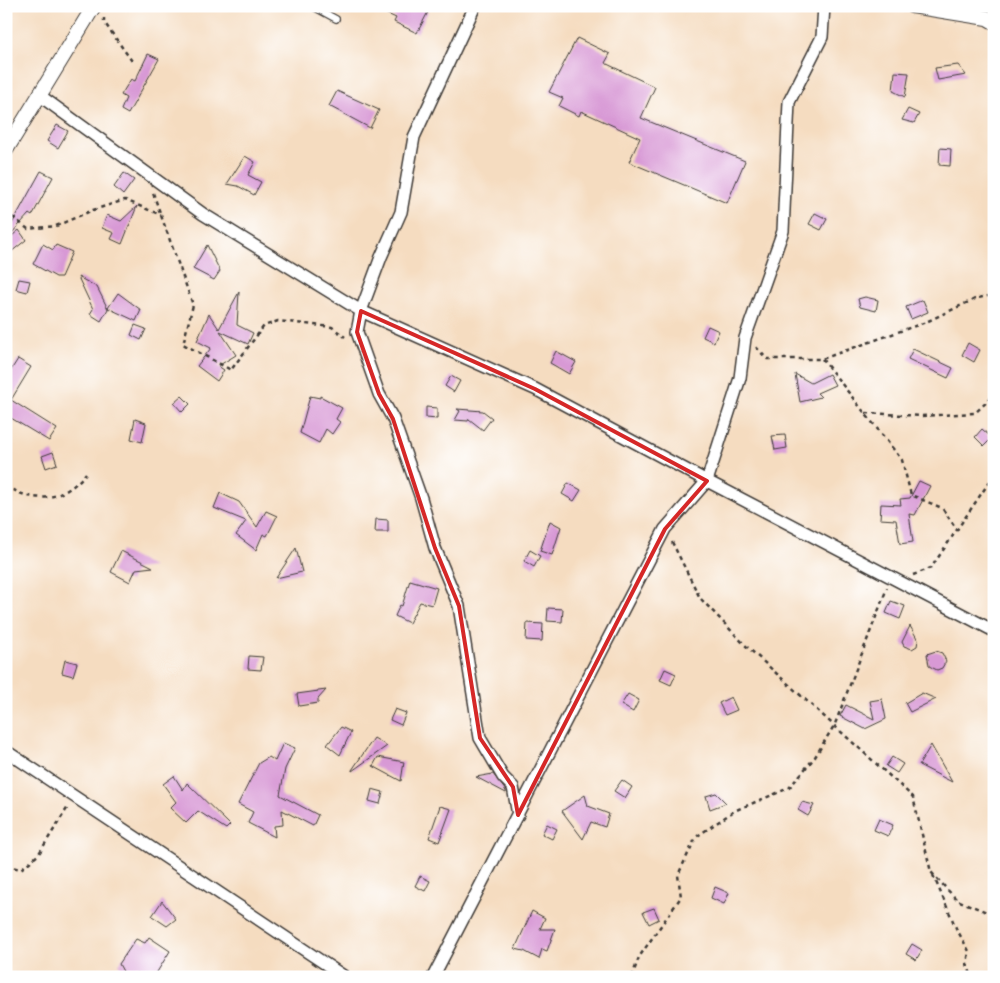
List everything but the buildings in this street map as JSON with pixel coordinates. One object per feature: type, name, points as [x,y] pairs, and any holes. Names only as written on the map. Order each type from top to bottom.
[{"type":"street","points":[[475,6],[414,137],[401,212],[381,257],[361,311],[357,332],[379,394],[393,420],[421,498],[435,548],[459,606],[480,738],[503,777],[513,787],[518,815]]},
{"type":"street","points":[[433,977],[665,529],[706,482],[740,378],[744,338],[747,336],[783,231],[789,102],[822,37],[824,6]]},
{"type":"street","points":[[912,6],[987,18],[994,22]]},
{"type":"street","points":[[6,150],[39,95],[99,10]]},
{"type":"street","points":[[39,95],[203,214],[361,311],[535,389],[706,482],[994,632]]},
{"type":"street","points":[[6,751],[345,977]]},
{"type":"lane","points":[[312,6],[336,19]]},
{"type":"path","points":[[99,10],[104,22],[134,64]]},
{"type":"path","points":[[146,172],[193,305],[183,344],[231,370],[264,326],[278,322],[332,327],[341,335],[361,342]]},
{"type":"path","points":[[6,212],[28,229],[56,226],[93,210],[125,200],[161,215]]},
{"type":"path","points":[[747,336],[767,359],[822,359],[926,322],[977,298],[994,295]]},
{"type":"path","points":[[822,359],[902,460],[910,495],[942,508],[958,531]]},
{"type":"path","points":[[866,413],[922,416],[975,413],[994,395]]},
{"type":"path","points":[[6,485],[34,497],[57,497],[76,486],[86,473]]},
{"type":"path","points":[[632,977],[639,957],[681,897],[678,875],[696,837],[734,811],[789,788],[816,757],[835,724],[890,579],[917,574],[931,568],[958,531],[994,475]]},
{"type":"path","points":[[665,529],[700,598],[745,645],[835,724],[856,746],[913,797],[931,872],[956,928],[969,951],[967,964],[972,977]]},
{"type":"path","points":[[6,866],[21,869],[38,856],[75,796]]},
{"type":"path","points":[[931,872],[957,900],[994,915]]},
{"type":"highlighted area","points":[[361,311],[535,389],[707,481],[665,529],[518,815],[513,787],[480,738],[459,606],[435,548],[393,419],[379,394],[357,332]]}]
